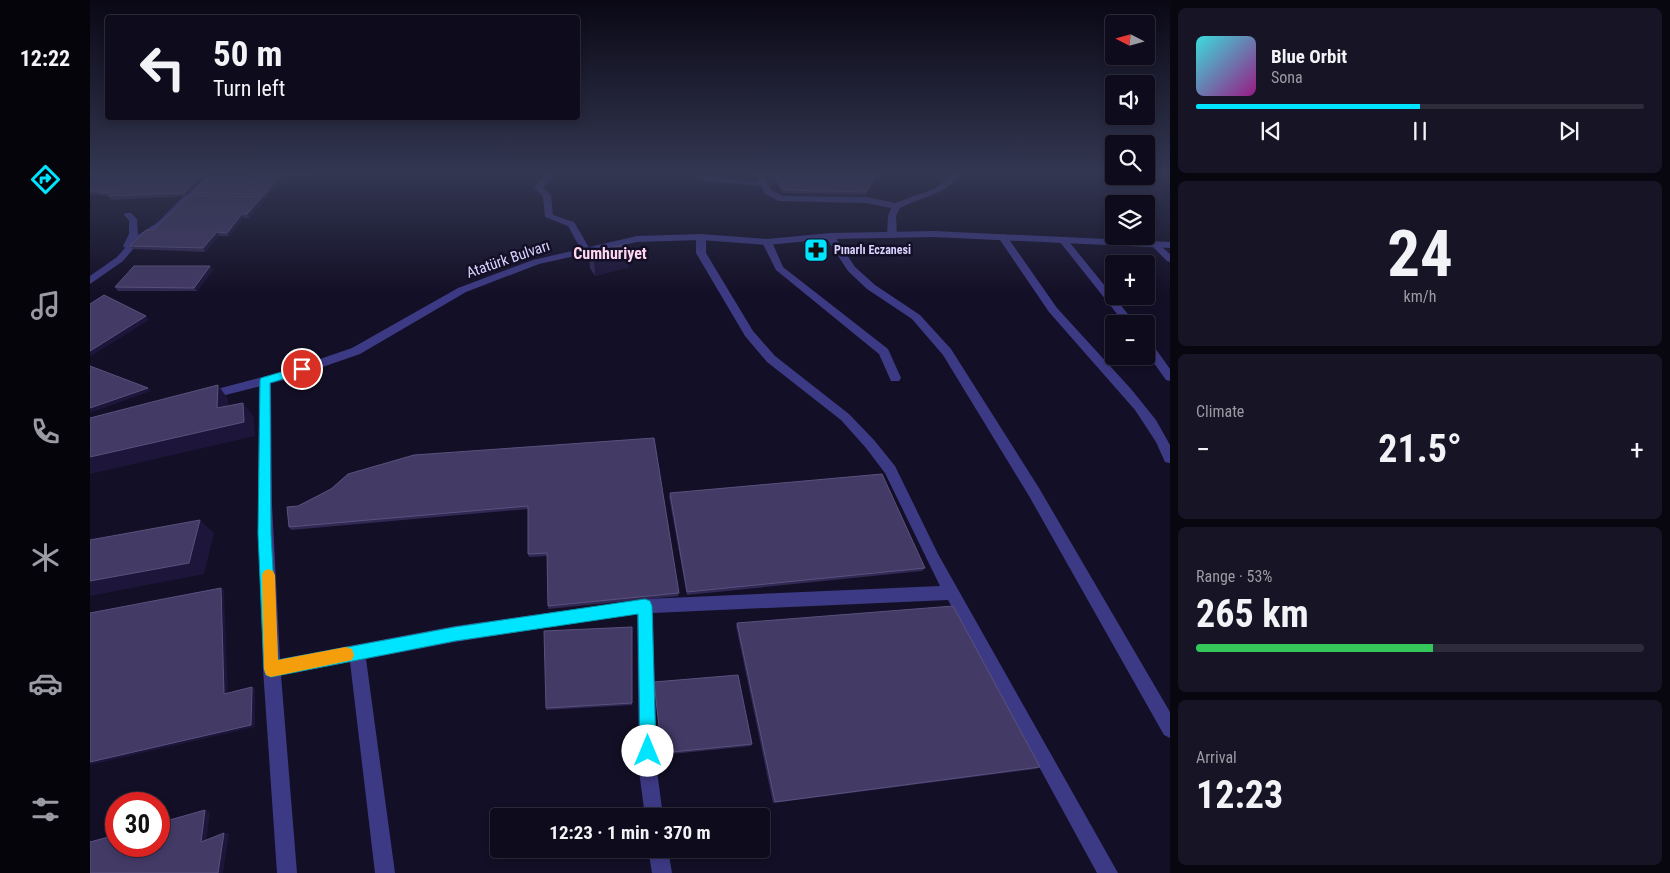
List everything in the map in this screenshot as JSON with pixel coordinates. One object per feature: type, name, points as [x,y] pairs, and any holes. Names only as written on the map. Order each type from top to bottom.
[{"type":"street","points":[[90,281],[120,259],[136,240],[161,224],[172,213]]},
{"type":"street","points":[[549,213],[549,217],[571,224],[586,251]]},
{"type":"street","points":[[892,235],[893,213]]},
{"type":"street","points":[[128,215],[133,219],[135,225],[134,234],[128,248]]},
{"type":"street","name":"Atatürk Bulvarı","points":[[191,400],[265,380],[356,351],[462,290],[536,262],[638,239],[702,237],[767,242],[830,236],[892,235],[1003,237],[1105,242]]},
{"type":"street","points":[[830,236],[851,270],[871,287],[916,317],[946,352],[1034,492],[1170,729]]},
{"type":"street","points":[[702,237],[701,253],[754,340],[771,359],[845,417],[870,444],[890,470],[933,559],[1108,873]]},
{"type":"street","points":[[1003,237],[1047,302],[1139,405],[1162,437],[1170,458]]},
{"type":"street","points":[[1063,240],[1124,315]]},
{"type":"street","points":[[767,242],[779,268],[884,352],[895,378]]},
{"type":"street","points":[[1155,244],[1170,259]]},
{"type":"street","name":"Atatürk Bulvarı","points":[[1155,244],[1170,245]]},
{"type":"street","points":[[1155,356],[1170,377]]},
{"type":"street","points":[[265,380],[265,534],[271,669],[287,873]]},
{"type":"street","points":[[271,669],[455,634],[645,606],[952,593]]},
{"type":"street","points":[[645,606],[648,771],[653,808]]},
{"type":"street","points":[[358,652],[385,873]]},
{"type":"street","points":[[660,858],[662,873]]},
{"type":"building","points":[[172,213],[248,213],[242,214],[227,233],[217,232],[203,248],[130,246],[146,230],[153,230]]},
{"type":"building","points":[[623,245],[629,253],[594,261],[589,253]]},
{"type":"building","points":[[134,266],[210,266],[194,288],[115,287]]},
{"type":"building","points":[[104,295],[146,316],[90,351],[90,304]]},
{"type":"building","points":[[90,366],[148,388],[90,408]]},
{"type":"building","points":[[218,385],[217,408],[243,403],[244,422],[90,457],[90,418]]},
{"type":"building","points":[[654,438],[679,593],[548,606],[547,553],[528,554],[528,506],[289,527],[287,507],[298,506],[331,489],[348,474],[414,455]]},
{"type":"building","points":[[882,474],[925,568],[687,592],[670,493]]},
{"type":"building","points":[[200,520],[189,563],[90,581],[90,540]]},
{"type":"building","points":[[221,588],[224,694],[252,687],[251,725],[90,762],[90,613]]},
{"type":"building","points":[[953,606],[1040,767],[775,802],[737,623]]},
{"type":"building","points":[[632,627],[632,703],[546,708],[544,631]]},
{"type":"building","points":[[738,675],[752,744],[662,753],[654,682]]},
{"type":"building","points":[[205,810],[201,842],[224,833],[218,873],[90,873],[90,842],[105,838],[105,857],[170,857],[170,820]]},
{"type":"slow traffic","points":[[268,575],[271,669],[346,655]]},
{"type":"place","name":"Pınarlı Eczanesi","points":[[816,250]]},
{"type":"district","name":"Cumhuriyet","points":[[610,253]]},
{"type":"route","points":[[302,369],[284,376],[265,380],[265,534],[271,669],[455,634],[645,606],[648,751]]}]
